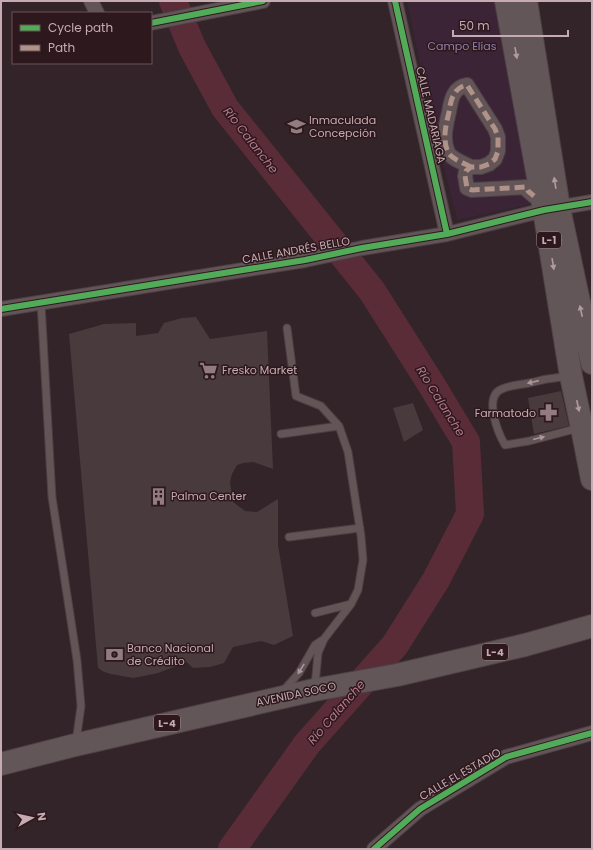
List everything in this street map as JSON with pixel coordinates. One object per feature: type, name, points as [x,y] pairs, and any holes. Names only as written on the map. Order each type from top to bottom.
[{"type":"main road","name":"L-1","points":[[506,1],[546,205],[592,362]]},
{"type":"main road","name":"L-1","points":[[526,1],[546,205],[571,376],[592,479]]},
{"type":"main road","name":"AVENIDA SOCO","points":[[1,764],[76,744],[276,698],[397,675],[592,626]]},
{"type":"street","points":[[91,1],[96,12]]},
{"type":"street","points":[[152,23],[224,5],[263,1]]},
{"type":"street","name":"CALLE MADARIAGA","points":[[395,1],[447,234]]},
{"type":"street","points":[[471,167],[452,158],[448,153],[445,139],[445,127],[452,100],[455,93],[462,86],[467,85],[495,129],[498,137],[498,150],[495,159],[490,164],[481,168],[471,167],[466,171],[465,176],[467,188],[472,190],[526,187],[528,191],[546,205]]},
{"type":"street","name":"CALLE ANDRÉS BELLO","points":[[1,309],[305,260],[362,248],[447,234],[546,205],[592,202]]},
{"type":"street","name":"CALLE EL ESTADIO","points":[[374,849],[420,809],[506,757],[592,733]]},
{"type":"lane","points":[[41,303],[52,498],[77,660],[81,706],[76,744]]},
{"type":"lane","points":[[288,328],[296,396],[321,406],[339,426],[348,452],[360,528],[363,560],[358,590],[351,604],[324,639],[318,653],[324,688]]},
{"type":"lane","points":[[571,376],[547,379],[500,389],[494,396],[492,409],[501,438],[505,445],[529,441],[582,428]]},
{"type":"lane","points":[[281,434],[339,426]]},
{"type":"lane","points":[[289,537],[360,528]]},
{"type":"lane","points":[[315,613],[351,604]]},
{"type":"lane","points":[[276,698],[299,673],[315,645],[324,639]]},
{"type":"green space","name":"Campo Elías","points":[[407,1],[500,1],[536,203],[457,220],[428,101]]},
{"type":"building","name":"Palma Center","points":[[196,317],[210,339],[267,331],[273,469],[253,462],[243,463],[237,465],[230,482],[233,502],[245,511],[257,512],[278,499],[278,545],[293,636],[274,645],[261,641],[233,647],[224,663],[210,667],[193,668],[187,662],[158,673],[133,678],[111,674],[98,668],[69,334],[104,324],[136,323],[136,336],[158,333],[164,323],[182,318]]},
{"type":"building","name":"Farmatodo","points":[[561,391],[569,426],[534,434],[528,398]]},
{"type":"building","points":[[413,403],[423,430],[404,442],[393,408]]},
{"type":"waterway","name":"Río Calanche","points":[[173,1],[192,47],[225,108],[372,291],[466,442],[470,514],[436,580],[395,645],[307,744],[232,849]]},
{"type":"marked path","points":[[471,167],[455,159],[448,152],[445,142],[445,132],[453,96],[459,88],[467,85],[495,129],[498,137],[498,151],[495,159],[489,164],[481,167],[471,167],[466,171],[465,176],[467,188],[472,190],[526,187],[534,196]]},
{"type":"cycle path","points":[[152,23],[263,1]]},
{"type":"cycle path","points":[[395,1],[447,234]]},
{"type":"cycle path","points":[[1,309],[305,260],[362,248],[447,234],[544,210],[592,202]]},
{"type":"cycle path","points":[[374,849],[420,809],[506,757],[592,733]]},
{"type":"place","name":"Inmaculada Concepción","points":[[296,126]]},
{"type":"place","name":"Fresko Market","points":[[209,370]]},
{"type":"place","name":"Farmatodo","points":[[549,413]]},
{"type":"place","name":"Palma Center","points":[[158,496]]},
{"type":"place","name":"Banco Nacional de Crédito","points":[[114,654]]}]
